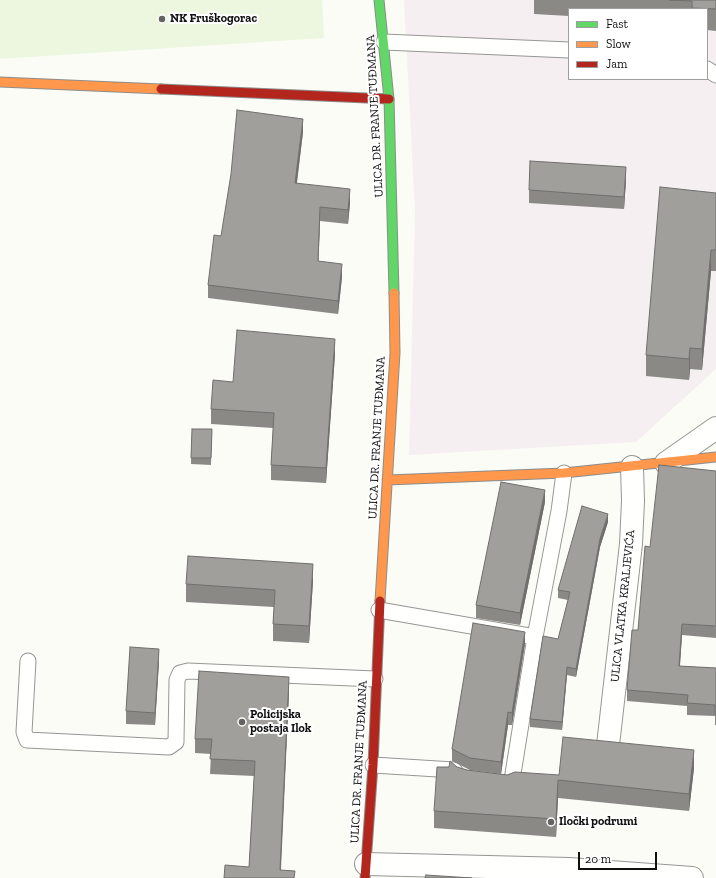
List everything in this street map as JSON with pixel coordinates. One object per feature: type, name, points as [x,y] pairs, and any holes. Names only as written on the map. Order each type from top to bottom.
[{"type":"main road","name":"ULICA DR. FRANJE TUĐMANA","points":[[366,871],[373,765],[375,679],[395,353],[393,213],[389,99],[379,0]]},
{"type":"main road","points":[[0,82],[389,99]]},
{"type":"main road","points":[[387,480],[564,473],[716,457]]},
{"type":"street","points":[[666,463],[716,428]]},
{"type":"street","name":"ULICA VLATKA KRALJEVIĆA","points":[[608,745],[631,544],[633,501],[632,467]]},
{"type":"street","points":[[366,871],[569,869],[692,878]]},
{"type":"lane","points":[[384,42],[568,50]]},
{"type":"lane","points":[[484,781],[508,784],[512,780],[535,637],[559,511],[564,473]]},
{"type":"lane","points":[[379,610],[535,637]]},
{"type":"lane","points":[[28,661],[24,732],[27,740],[169,747],[176,742],[177,680],[180,673],[188,671],[375,679]]},
{"type":"lane","points":[[373,765],[454,770],[460,776],[468,779]]},
{"type":"shaded area","points":[[404,0],[716,0],[716,369],[636,442],[409,455],[415,212]]},
{"type":"green space","name":"NK Fruškogorac","points":[[0,0],[322,0],[324,38],[0,59]]},
{"type":"building","points":[[670,0],[716,0],[716,9],[692,8],[692,1]]},
{"type":"building","points":[[237,110],[303,119],[295,183],[350,189],[348,210],[320,207],[318,261],[342,264],[338,301],[208,285],[214,235],[221,236],[231,174]]},
{"type":"building","points":[[530,161],[626,167],[624,197],[529,190]]},
{"type":"building","points":[[660,187],[716,193],[716,250],[711,250],[702,349],[690,348],[689,359],[646,355]]},
{"type":"building","points":[[237,330],[335,339],[326,468],[271,465],[274,413],[211,409],[213,380],[233,382]]},
{"type":"building","points":[[192,429],[212,429],[211,458],[191,458]]},
{"type":"building","points":[[659,465],[716,471],[716,626],[682,624],[679,666],[716,668],[716,714],[715,705],[687,703],[688,695],[627,690],[632,630],[638,630],[645,546],[650,547]]},
{"type":"building","points":[[501,482],[545,490],[520,613],[476,605]]},
{"type":"building","points":[[582,506],[608,514],[600,539],[576,669],[567,667],[562,722],[530,719],[543,636],[558,639],[570,592],[558,590]]},
{"type":"building","points":[[188,556],[313,564],[309,626],[273,624],[275,590],[186,584]]},
{"type":"building","points":[[473,623],[525,632],[512,713],[508,712],[501,762],[470,758],[452,749]]},
{"type":"building","points":[[130,647],[159,649],[155,713],[126,711]]},
{"type":"building","points":[[199,671],[289,677],[280,870],[295,871],[294,878],[224,878],[225,865],[249,867],[255,761],[210,759],[212,739],[195,739]]},
{"type":"building","points":[[563,737],[694,750],[689,794],[558,780],[556,819],[434,811],[437,767],[449,767],[450,761],[457,767],[467,770],[507,775],[515,772],[559,775]]},
{"type":"building","points":[[426,875],[472,878],[425,878]]},
{"type":"traffic: fast","points":[[379,0],[389,99],[394,293]]},
{"type":"traffic: slow","points":[[0,82],[161,89]]},
{"type":"traffic: slow","points":[[380,601],[395,353],[394,293]]},
{"type":"traffic: slow","points":[[387,480],[564,473],[716,457]]},
{"type":"traffic: jam","points":[[161,89],[389,99]]},
{"type":"traffic: jam","points":[[365,878],[373,765],[380,601]]},
{"type":"place","name":"NK Fruškogorac","points":[[162,19]]},
{"type":"place","name":"Policijska postaja Ilok","points":[[242,722]]},
{"type":"place","name":"Iločki podrumi","points":[[551,822]]}]
